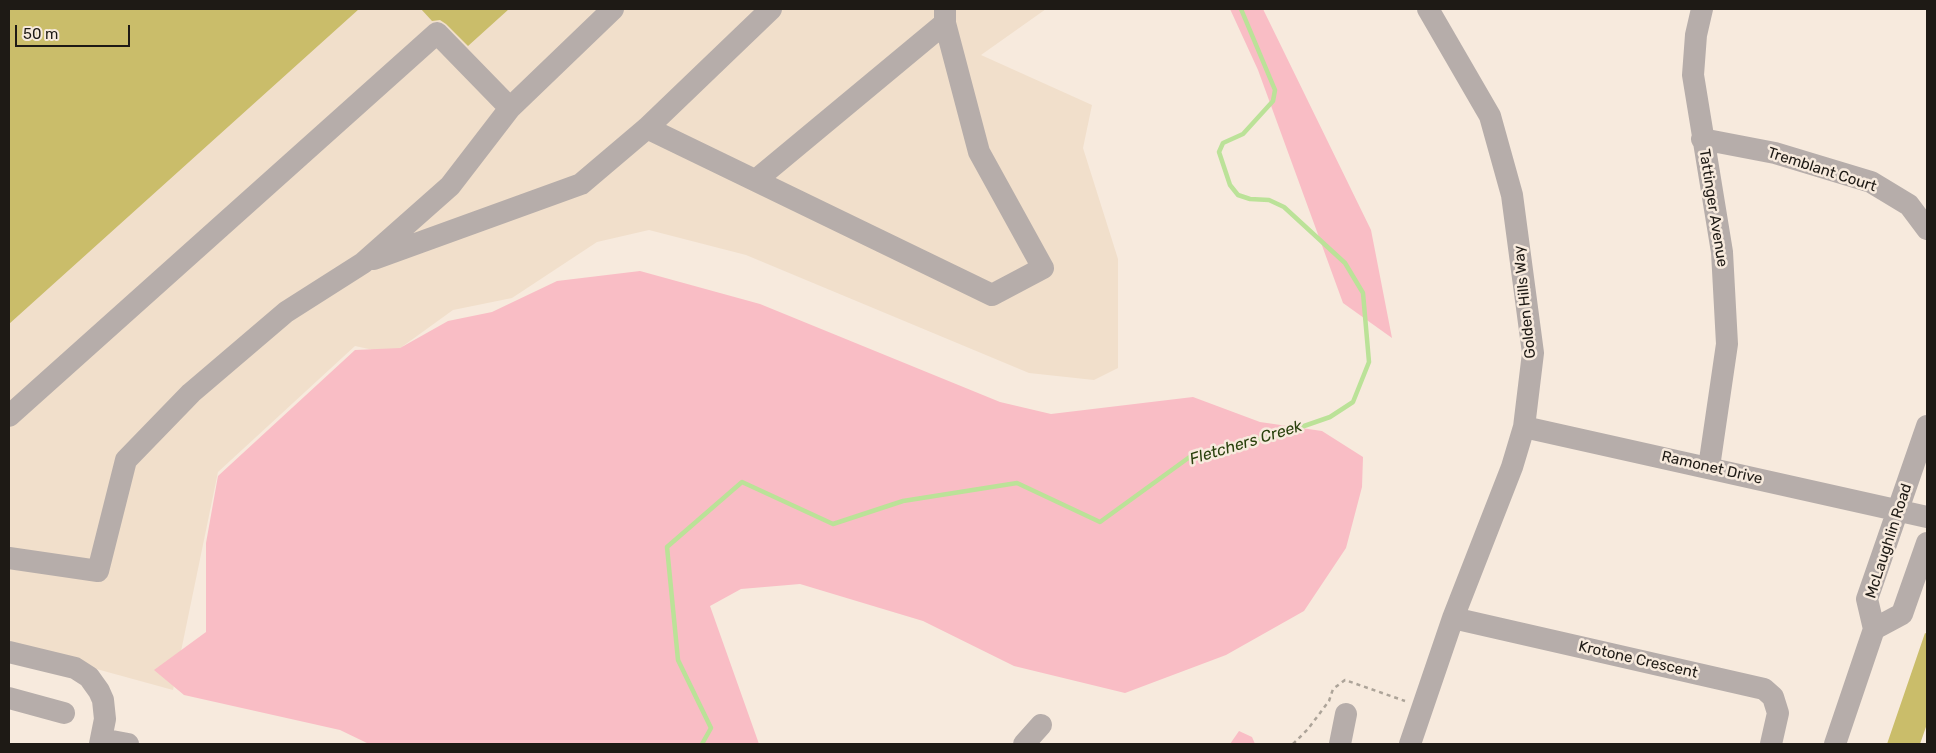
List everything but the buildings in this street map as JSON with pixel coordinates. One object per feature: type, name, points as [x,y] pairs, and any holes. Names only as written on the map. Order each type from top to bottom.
[{"type":"street","points":[[9,558],[98,571],[126,460],[191,392],[286,312],[363,263],[450,186],[510,108],[613,9]]},
{"type":"street","points":[[363,263],[582,184],[647,128],[771,9]]},
{"type":"street","name":"Golden Hills Way","points":[[1410,744],[1453,618],[1512,468],[1524,426],[1533,353],[1512,195],[1490,116],[1428,9]]},
{"type":"street","name":"Tattinger Avenue","points":[[1702,9],[1696,35],[1693,75],[1722,252],[1727,344],[1709,467]]},
{"type":"street","points":[[647,128],[992,295],[1043,268],[979,152],[945,16],[756,180]]},
{"type":"street","points":[[9,416],[437,33],[510,108]]},
{"type":"street","name":"Tremblant Court","points":[[1702,139],[1775,153],[1871,182],[1909,205],[1927,229]]},
{"type":"street","name":"Ramonet Drive","points":[[1524,426],[1927,517]]},
{"type":"street","name":"McLaughlin Road","points":[[1927,426],[1900,510],[1867,599],[1874,630],[1902,614],[1927,543]]},
{"type":"street","name":"Krotone Crescent","points":[[1453,618],[1764,688],[1773,697],[1778,712],[1770,744]]},
{"type":"street","points":[[1835,744],[1874,630]]},
{"type":"street","points":[[9,652],[75,668],[89,677],[99,691],[102,700],[105,719],[101,742],[128,744]]},
{"type":"street","points":[[9,698],[64,714]]},
{"type":"street","points":[[1340,744],[1346,714]]},
{"type":"street","points":[[1024,744],[1040,725]]},
{"type":"shaded area","points":[[9,9],[1046,9],[981,55],[1092,105],[1083,148],[1118,259],[1118,368],[1094,380],[1029,373],[746,255],[649,230],[597,242],[512,298],[453,310],[392,354],[355,346],[218,472],[173,690],[9,645]]},
{"type":"shaded area","points":[[1230,9],[1263,9],[1371,230],[1392,338],[1343,303],[1258,70]]},
{"type":"shaded area","points":[[640,271],[760,304],[1000,402],[1051,414],[1193,397],[1260,422],[1322,431],[1363,457],[1362,487],[1346,548],[1304,611],[1226,655],[1125,693],[1014,666],[923,621],[800,584],[741,589],[710,606],[759,744],[369,744],[340,730],[184,695],[154,670],[206,632],[206,543],[218,476],[355,350],[400,348],[448,321],[492,312],[557,281]]},
{"type":"shaded area","points":[[1239,731],[1252,737],[1255,744],[1230,744]]},
{"type":"waterway","name":"Fletchers Creek","points":[[702,744],[711,728],[678,660],[667,547],[742,482],[833,524],[903,501],[1017,483],[1100,522],[1191,456],[1281,434],[1330,417],[1353,402],[1369,362],[1363,293],[1345,263],[1284,207],[1269,200],[1250,199],[1238,195],[1230,185],[1219,152],[1223,143],[1243,134],[1273,101],[1275,90],[1241,9]]}]
